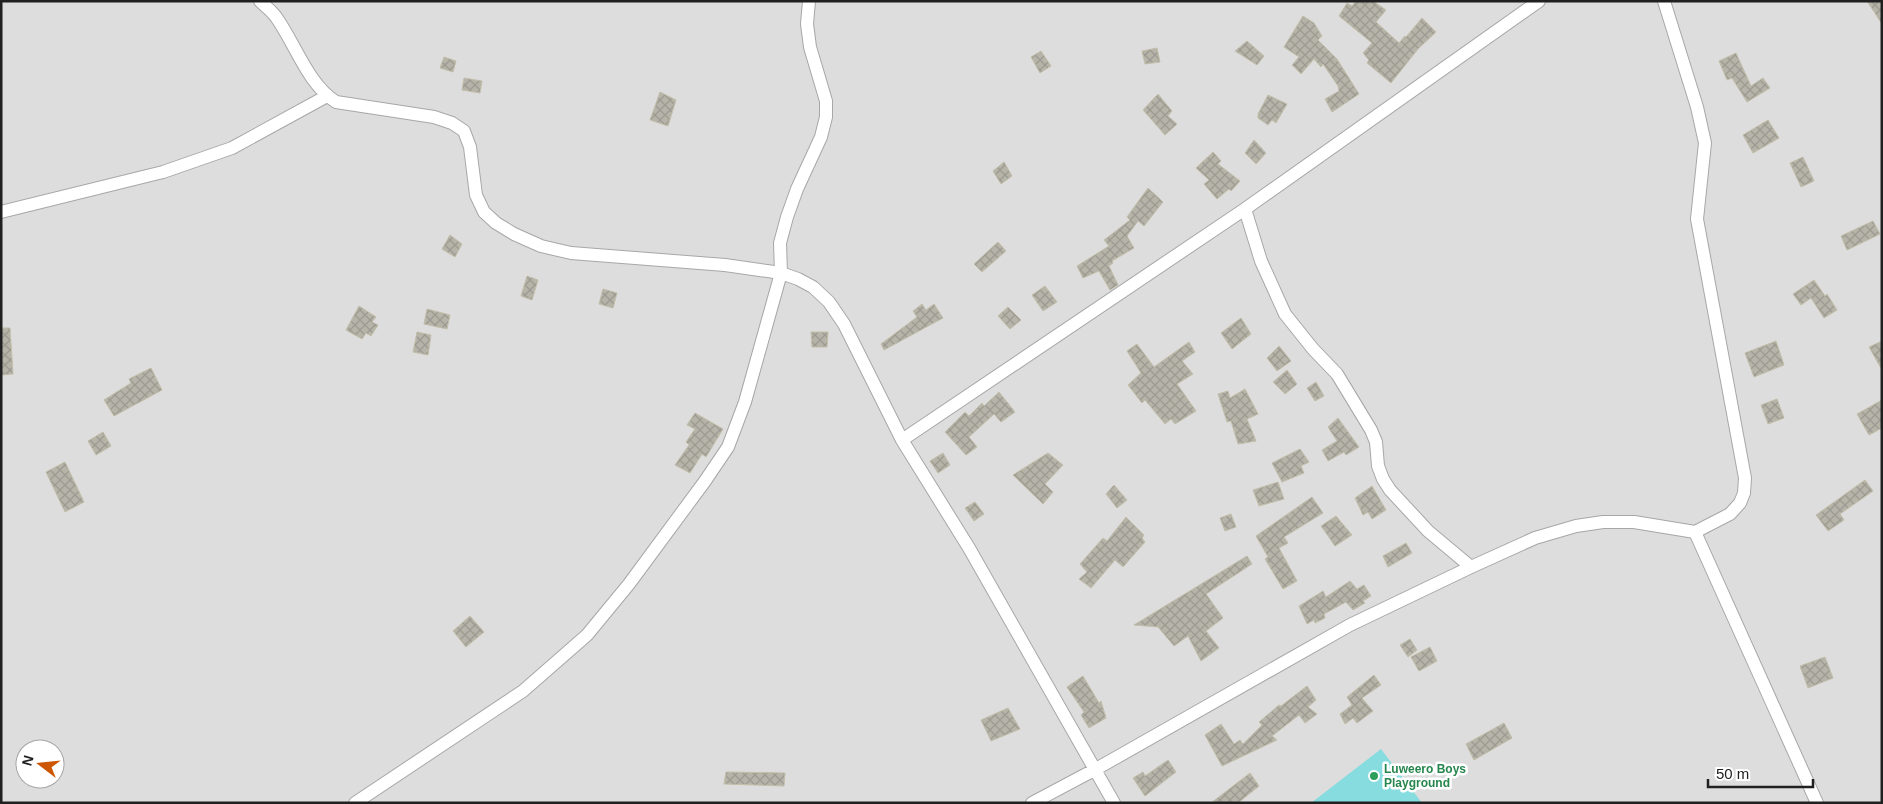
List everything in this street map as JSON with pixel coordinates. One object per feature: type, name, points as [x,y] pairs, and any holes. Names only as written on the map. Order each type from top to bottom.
[{"type":"street","points":[[260,1],[276,16],[316,82],[327,96],[336,102],[434,116],[452,122],[464,131],[470,147],[476,195],[484,212],[496,223],[514,234],[541,246],[571,253],[725,264],[781,273],[813,287],[829,302],[844,324],[902,440],[969,548],[1114,803]]},
{"type":"street","points":[[355,803],[523,691],[587,635],[629,584],[705,481],[728,446],[745,402],[781,273],[780,243],[787,217],[797,189],[821,137],[826,117],[826,101],[810,47],[809,1]]},
{"type":"street","points":[[902,440],[1245,209],[1539,1]]},
{"type":"street","points":[[1032,803],[1096,769],[1350,625],[1535,538],[1585,524],[1603,522],[1634,522],[1695,532],[1730,514],[1740,503],[1744,493],[1745,478],[1697,220],[1705,143],[1697,107],[1664,1]]},
{"type":"street","points":[[1,212],[163,172],[223,151],[327,96]]},
{"type":"street","points":[[1245,209],[1261,261],[1285,314],[1313,349],[1337,374],[1371,430],[1376,442],[1378,466],[1383,479],[1390,490],[1428,530],[1471,567]]},
{"type":"street","points":[[1695,532],[1817,803]]},
{"type":"shaded area","points":[[1,1],[1882,1],[1882,803],[1,803]]},
{"type":"shaded area","name":"Luweero Boys Playground","points":[[1381,749],[1422,803],[1311,803]]},
{"type":"building","points":[[1356,1],[1373,1],[1386,10],[1376,22],[1399,43],[1422,18],[1436,32],[1418,49],[1391,83],[1367,63],[1369,60],[1363,53],[1372,43],[1339,16],[1347,3],[1352,6]]},
{"type":"building","points":[[1867,1],[1882,1],[1882,24]]},
{"type":"building","points":[[1303,16],[1314,23],[1322,36],[1318,40],[1337,59],[1359,94],[1332,112],[1325,99],[1339,91],[1338,86],[1323,64],[1321,67],[1314,59],[1301,74],[1292,65],[1299,57],[1284,47]]},
{"type":"building","points":[[1247,41],[1264,56],[1257,65],[1235,51]]},
{"type":"building","points":[[1157,48],[1160,62],[1145,64],[1142,51]]},
{"type":"building","points":[[1041,51],[1051,66],[1040,73],[1031,57]]},
{"type":"building","points":[[1736,53],[1751,86],[1763,78],[1770,88],[1747,102],[1732,78],[1727,80],[1719,61]]},
{"type":"building","points":[[444,57],[456,61],[453,72],[440,68]]},
{"type":"building","points":[[464,78],[482,81],[480,93],[462,90]]},
{"type":"building","points":[[660,92],[676,100],[668,126],[650,120]]},
{"type":"building","points":[[1158,94],[1172,111],[1168,116],[1177,124],[1165,135],[1143,110]]},
{"type":"building","points":[[1268,95],[1287,104],[1276,123],[1272,120],[1268,125],[1258,118],[1258,114]]},
{"type":"building","points":[[1768,120],[1779,138],[1753,153],[1743,135]]},
{"type":"building","points":[[1254,140],[1266,153],[1256,164],[1245,153]]},
{"type":"building","points":[[1213,152],[1221,161],[1218,164],[1240,181],[1231,191],[1229,189],[1217,199],[1204,184],[1209,180],[1196,168]]},
{"type":"building","points":[[1803,157],[1814,181],[1801,187],[1790,163]]},
{"type":"building","points":[[1004,162],[1012,176],[1001,184],[993,171]]},
{"type":"building","points":[[1148,188],[1163,202],[1144,226],[1138,221],[1127,236],[1134,248],[1112,261],[1113,263],[1109,266],[1118,285],[1110,290],[1099,271],[1083,278],[1077,266],[1109,246],[1104,240],[1130,220],[1127,217]]},
{"type":"building","points":[[1873,221],[1880,234],[1847,250],[1841,236]]},
{"type":"building","points":[[450,235],[462,244],[455,257],[442,249]]},
{"type":"building","points":[[998,242],[1006,251],[982,272],[974,264]]},
{"type":"building","points":[[527,276],[538,280],[532,300],[521,296]]},
{"type":"building","points":[[1814,280],[1825,296],[1827,294],[1837,310],[1824,318],[1811,298],[1801,305],[1793,294]]},
{"type":"building","points":[[1045,286],[1057,302],[1043,311],[1032,295]]},
{"type":"building","points":[[603,289],[617,293],[613,308],[599,304]]},
{"type":"building","points":[[922,304],[926,310],[934,304],[943,318],[884,350],[881,344],[917,317],[913,311]]},
{"type":"building","points":[[359,306],[376,317],[372,322],[378,325],[371,336],[366,333],[362,339],[346,330]]},
{"type":"building","points":[[1008,307],[1021,320],[1010,329],[998,316]]},
{"type":"building","points":[[427,309],[450,315],[447,329],[424,324]]},
{"type":"building","points":[[1241,318],[1251,334],[1232,349],[1221,333]]},
{"type":"building","points":[[1,328],[10,328],[13,374],[1,375]]},
{"type":"building","points":[[417,332],[431,335],[428,355],[413,352]]},
{"type":"building","points":[[811,332],[828,332],[827,347],[812,347]]},
{"type":"building","points":[[1776,341],[1784,365],[1754,377],[1745,353]]},
{"type":"building","points":[[1882,341],[1882,370],[1869,347]]},
{"type":"building","points":[[1189,342],[1195,352],[1182,361],[1193,374],[1177,384],[1196,411],[1175,424],[1171,419],[1165,424],[1145,400],[1142,403],[1128,385],[1141,373],[1127,351],[1137,344],[1154,367]]},
{"type":"building","points":[[1279,346],[1291,361],[1277,371],[1267,358]]},
{"type":"building","points":[[151,368],[162,390],[114,416],[104,400],[131,383],[129,379]]},
{"type":"building","points":[[1287,370],[1297,384],[1285,394],[1273,382]]},
{"type":"building","points":[[1316,382],[1324,396],[1315,401],[1307,388]]},
{"type":"building","points":[[1245,389],[1258,414],[1247,419],[1256,441],[1238,444],[1231,421],[1227,422],[1218,394],[1228,391],[1230,398]]},
{"type":"building","points":[[999,392],[1015,412],[1001,422],[994,414],[969,437],[977,447],[966,455],[945,432],[965,412],[969,416],[982,403],[984,406]]},
{"type":"building","points":[[1777,399],[1784,418],[1768,424],[1761,405]]},
{"type":"building","points":[[1882,400],[1882,428],[1869,435],[1857,414]]},
{"type":"building","points":[[695,413],[723,429],[706,457],[702,454],[690,473],[675,465],[689,445],[686,442],[695,429],[687,425]]},
{"type":"building","points":[[1338,418],[1359,447],[1346,455],[1344,452],[1328,461],[1322,450],[1337,441],[1328,427]]},
{"type":"building","points":[[103,432],[111,446],[96,455],[88,441]]},
{"type":"building","points":[[1300,449],[1309,462],[1301,466],[1304,473],[1282,482],[1272,463]]},
{"type":"building","points":[[943,453],[950,465],[938,473],[930,461]]},
{"type":"building","points":[[1048,453],[1063,465],[1045,484],[1053,492],[1043,504],[1013,475]]},
{"type":"building","points":[[65,462],[84,502],[65,512],[46,472]]},
{"type":"building","points":[[1865,480],[1873,491],[1840,514],[1844,520],[1828,531],[1816,515]]},
{"type":"building","points":[[1278,482],[1284,499],[1259,506],[1253,490]]},
{"type":"building","points":[[1114,485],[1127,500],[1117,508],[1106,494]]},
{"type":"building","points":[[1372,486],[1386,510],[1372,519],[1368,512],[1363,515],[1355,498]]},
{"type":"building","points":[[1312,497],[1323,513],[1284,537],[1288,543],[1279,548],[1297,581],[1283,589],[1265,559],[1268,557],[1256,536]]},
{"type":"building","points":[[975,502],[984,514],[974,521],[965,508]]},
{"type":"building","points":[[1231,514],[1236,527],[1225,531],[1220,518]]},
{"type":"building","points":[[1336,516],[1352,535],[1335,546],[1321,526]]},
{"type":"building","points":[[1126,517],[1144,535],[1142,538],[1145,542],[1123,567],[1115,560],[1091,588],[1079,579],[1087,572],[1080,564],[1103,538],[1107,541]]},
{"type":"building","points":[[1406,543],[1412,553],[1388,567],[1383,556]]},
{"type":"building","points":[[1247,556],[1252,564],[1206,594],[1223,618],[1206,631],[1219,648],[1201,661],[1188,636],[1174,646],[1158,627],[1134,625]]},
{"type":"building","points":[[1350,581],[1357,589],[1364,585],[1371,596],[1363,601],[1365,603],[1353,610],[1346,602],[1324,614],[1325,618],[1315,623],[1314,620],[1307,624],[1299,606],[1323,591],[1326,597]]},
{"type":"building","points":[[470,616],[484,632],[466,647],[453,631]]},
{"type":"building","points":[[1410,639],[1417,650],[1408,657],[1400,645]]},
{"type":"building","points":[[1430,647],[1437,661],[1419,671],[1411,657]]},
{"type":"building","points":[[1825,657],[1833,678],[1808,688],[1800,666]]},
{"type":"building","points":[[1374,675],[1381,685],[1362,698],[1373,711],[1357,723],[1353,718],[1345,724],[1340,714],[1352,705],[1347,697]]},
{"type":"building","points":[[1083,676],[1099,703],[1101,701],[1106,718],[1089,728],[1081,715],[1084,712],[1067,687]]},
{"type":"building","points":[[1307,686],[1316,700],[1308,707],[1317,714],[1305,723],[1299,715],[1272,736],[1277,740],[1222,766],[1205,735],[1221,724],[1234,744],[1240,740],[1243,744],[1262,725],[1259,722],[1279,705],[1281,706]]},
{"type":"building","points":[[1008,708],[1020,729],[991,741],[981,720]]},
{"type":"building","points":[[1504,723],[1512,738],[1474,760],[1466,744]]},
{"type":"building","points":[[1168,760],[1176,772],[1145,796],[1133,778],[1143,772],[1145,776]]},
{"type":"building","points":[[726,772],[785,773],[784,786],[724,784]]},
{"type":"building","points":[[1250,773],[1259,786],[1238,803],[1211,803]]},
{"type":"place","name":"Luweero Boys Playground","points":[[1374,776]]}]
